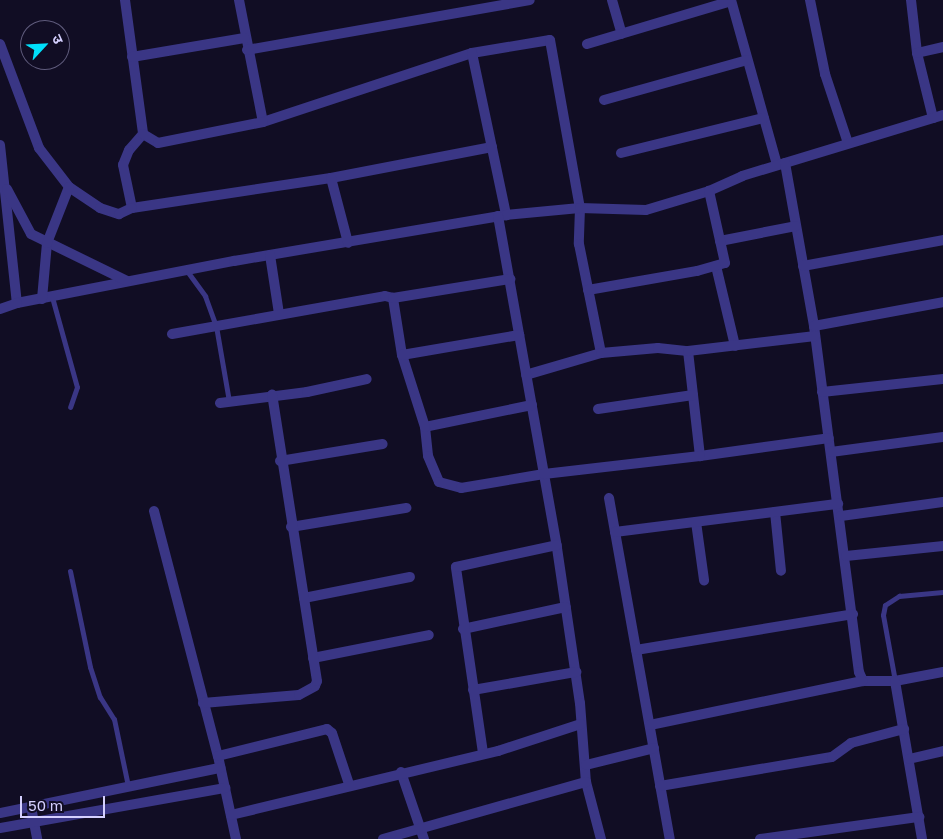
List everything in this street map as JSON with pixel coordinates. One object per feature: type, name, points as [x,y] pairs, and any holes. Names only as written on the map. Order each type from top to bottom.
[{"type":"street","points":[[125,0],[143,134],[122,165],[132,208]]},
{"type":"street","points":[[239,0],[244,38],[263,122]]},
{"type":"street","points":[[247,50],[530,0]]},
{"type":"street","points":[[612,0],[622,34]]},
{"type":"street","points":[[810,0],[825,74],[848,143]]},
{"type":"street","points":[[0,309],[17,303],[186,270],[502,216],[580,208],[646,210],[709,191],[781,164],[938,117],[917,53],[911,0]]},
{"type":"street","points":[[587,44],[731,1],[764,118],[781,164],[796,226],[815,331],[828,438],[841,516],[863,681]]},
{"type":"street","points":[[132,57],[244,38]]},
{"type":"street","points":[[143,134],[158,143],[263,122],[472,53],[550,40],[580,208],[579,244],[601,353]]},
{"type":"street","points":[[0,44],[39,148],[68,187],[100,208],[119,214],[132,208],[331,178],[492,147]]},
{"type":"street","points":[[917,53],[943,47]]},
{"type":"street","points":[[472,53],[492,147],[519,335],[557,545],[576,672],[586,765],[586,782],[601,839]]},
{"type":"street","points":[[604,100],[747,60]]},
{"type":"street","points":[[621,153],[764,118]]},
{"type":"street","points":[[0,145],[2,184],[17,303]]},
{"type":"street","points":[[331,178],[348,243]]},
{"type":"street","points":[[2,184],[31,234],[128,281]]},
{"type":"street","points":[[47,298],[47,243],[68,187]]},
{"type":"street","points":[[588,290],[725,263],[709,191]]},
{"type":"street","points":[[720,241],[796,226]]},
{"type":"street","points":[[803,266],[943,240]]},
{"type":"street","points":[[270,255],[279,314]]},
{"type":"street","points":[[716,266],[735,346]]},
{"type":"street","points":[[172,334],[385,296],[392,298],[510,279]]},
{"type":"street","points":[[392,298],[402,355],[425,427],[428,456],[439,482],[461,488],[544,474],[700,456],[828,438]]},
{"type":"street","points":[[526,375],[601,353],[658,348],[688,351],[735,346],[815,331],[943,302]]},
{"type":"street","points":[[402,355],[519,335]]},
{"type":"street","points":[[688,351],[700,456]]},
{"type":"street","points":[[225,402],[308,392],[367,379]]},
{"type":"street","points":[[822,392],[943,379]]},
{"type":"street","points":[[203,704],[298,695],[315,686],[313,658],[280,461],[272,395]]},
{"type":"street","points":[[598,409],[693,395]]},
{"type":"street","points":[[425,427],[532,405]]},
{"type":"street","points":[[830,452],[943,437]]},
{"type":"street","points":[[280,461],[383,444]]},
{"type":"street","points":[[609,498],[670,839]]},
{"type":"street","points":[[841,516],[943,502]]},
{"type":"street","points":[[615,532],[838,504]]},
{"type":"street","points":[[291,527],[406,508]]},
{"type":"street","points":[[154,511],[218,756],[236,839]]},
{"type":"street","points":[[775,512],[781,571]]},
{"type":"street","points":[[696,522],[704,580]]},
{"type":"street","points":[[484,753],[463,629],[456,567],[557,545]]},
{"type":"street","points":[[846,556],[943,546]]},
{"type":"street","points":[[304,598],[410,577]]},
{"type":"street","points":[[463,629],[566,607]]},
{"type":"street","points":[[636,650],[853,614]]},
{"type":"street","points":[[313,658],[429,635]]},
{"type":"street","points":[[473,690],[576,672]]},
{"type":"street","points":[[650,725],[863,681],[895,681],[943,672]]},
{"type":"street","points":[[895,681],[922,839]]},
{"type":"street","points":[[230,815],[349,784],[484,753],[581,724]]},
{"type":"street","points":[[218,756],[327,729],[332,733],[349,784]]},
{"type":"street","points":[[660,786],[832,757],[851,743],[904,729]]},
{"type":"street","points":[[586,765],[654,748]]},
{"type":"street","points":[[908,759],[943,750]]},
{"type":"street","points":[[0,813],[220,768]]},
{"type":"street","points":[[401,772],[422,834]]},
{"type":"street","points":[[383,839],[422,834],[586,782]]},
{"type":"street","points":[[0,828],[224,788]]},
{"type":"street","points":[[31,807],[37,839]]},
{"type":"street","points":[[760,839],[919,817]]},
{"type":"lane","points":[[186,270],[205,296],[216,326],[225,402]]},
{"type":"lane","points":[[47,298],[76,387],[70,407]]},
{"type":"lane","points":[[70,571],[90,667],[100,697],[114,719],[128,787]]},
{"type":"lane","points":[[895,681],[882,615],[885,606],[899,596],[943,592]]}]
